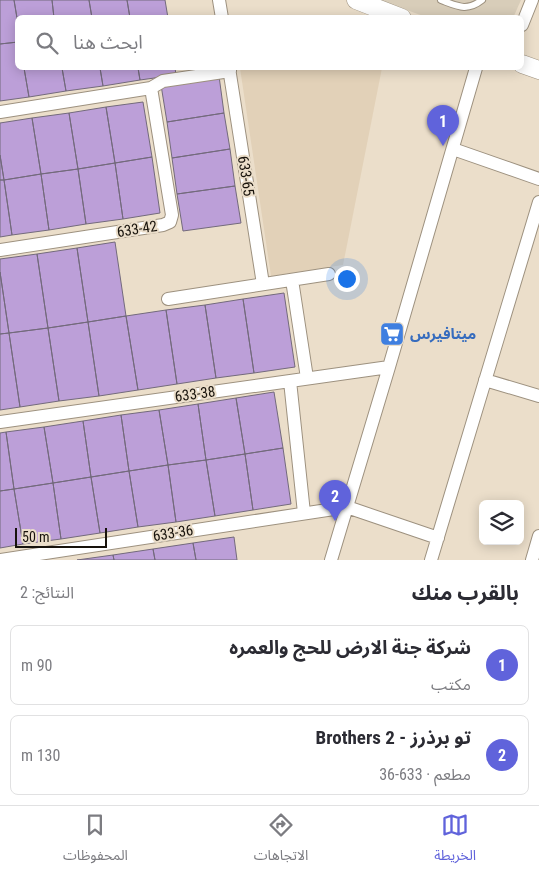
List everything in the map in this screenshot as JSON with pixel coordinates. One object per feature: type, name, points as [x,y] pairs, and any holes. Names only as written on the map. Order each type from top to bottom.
[{"type":"street","points":[[219,0],[222,15]]},
{"type":"street","points":[[356,0],[394,15]]},
{"type":"street","points":[[524,20],[532,0]]},
{"type":"street","points":[[524,65],[539,70]]},
{"type":"street","points":[[0,112],[151,88],[163,81],[224,70]]},
{"type":"street","name":"633-65","points":[[230,70],[262,284]]},
{"type":"street","points":[[331,560],[475,70]]},
{"type":"street","name":"633-42","points":[[0,250],[162,225],[170,222],[172,215],[151,88]]},
{"type":"street","points":[[453,149],[539,179]]},
{"type":"street","points":[[431,560],[539,202]]},
{"type":"street","points":[[168,299],[330,274]]},
{"type":"street","points":[[292,280],[307,378]]},
{"type":"street","name":"633-38","points":[[0,422],[389,367]]},
{"type":"street","points":[[485,380],[539,396]]},
{"type":"street","points":[[290,381],[304,513]]},
{"type":"street","points":[[347,507],[438,538]]},
{"type":"street","name":"633-36","points":[[0,560],[347,507]]},
{"type":"street","points":[[532,560],[539,536]]},
{"type":"lane","points":[[441,0],[462,8],[473,6],[482,0]]},
{"type":"shaded area","points":[[379,0],[521,0],[514,15],[420,15]]},
{"type":"shaded area","points":[[240,70],[382,70],[343,265],[271,276]]},
{"type":"building","points":[[0,0],[14,0],[16,15],[15,42],[0,44]]},
{"type":"building","points":[[14,0],[52,0],[54,15],[16,15]]},
{"type":"building","points":[[52,0],[89,0],[92,15],[54,15]]},
{"type":"building","points":[[89,0],[127,0],[130,15],[92,15]]},
{"type":"building","points":[[127,0],[165,0],[168,15],[130,15]]},
{"type":"building","points":[[15,42],[15,70],[24,70],[29,97],[0,101],[0,44]]},
{"type":"building","points":[[24,70],[62,70],[66,91],[29,97]]},
{"type":"building","points":[[62,70],[100,70],[103,86],[66,91]]},
{"type":"building","points":[[100,70],[138,70],[140,80],[103,86]]},
{"type":"building","points":[[138,70],[175,70],[176,75],[140,80]]},
{"type":"building","points":[[219,76],[224,113],[167,122],[161,85]]},
{"type":"building","points":[[143,102],[152,157],[115,163],[106,107]]},
{"type":"building","points":[[106,107],[115,163],[78,169],[69,113]]},
{"type":"building","points":[[69,113],[78,169],[41,174],[32,118]]},
{"type":"building","points":[[224,113],[230,149],[172,158],[167,122]]},
{"type":"building","points":[[32,118],[41,174],[4,180],[0,155],[0,123]]},
{"type":"building","points":[[230,149],[235,186],[177,194],[172,158]]},
{"type":"building","points":[[0,155],[4,180],[0,180]]},
{"type":"building","points":[[152,157],[160,213],[123,219],[115,163]]},
{"type":"building","points":[[115,163],[123,219],[86,224],[78,169]]},
{"type":"building","points":[[78,169],[86,224],[49,230],[41,174]]},
{"type":"building","points":[[41,174],[49,230],[12,235],[4,180]]},
{"type":"building","points":[[0,180],[4,180],[12,235],[0,237]]},
{"type":"building","points":[[235,186],[241,223],[183,231],[177,194]]},
{"type":"building","points":[[115,242],[126,316],[88,322],[77,248]]},
{"type":"building","points":[[77,248],[88,322],[48,328],[37,254]]},
{"type":"building","points":[[37,254],[48,328],[9,333],[0,272],[0,259]]},
{"type":"building","points":[[0,272],[9,333],[0,334]]},
{"type":"building","points":[[284,293],[295,367],[254,373],[243,299]]},
{"type":"building","points":[[243,299],[254,373],[216,378],[205,305]]},
{"type":"building","points":[[205,305],[216,378],[177,384],[166,310]]},
{"type":"building","points":[[166,310],[177,384],[138,390],[126,316]]},
{"type":"building","points":[[126,316],[138,390],[99,396],[88,322]]},
{"type":"building","points":[[88,322],[99,396],[59,401],[48,328]]},
{"type":"building","points":[[48,328],[59,401],[20,407],[9,333]]},
{"type":"building","points":[[9,333],[20,407],[0,410],[0,334]]},
{"type":"building","points":[[274,392],[283,448],[245,454],[236,398]]},
{"type":"building","points":[[236,398],[245,454],[206,460],[198,404]]},
{"type":"building","points":[[198,404],[206,460],[168,465],[159,410]]},
{"type":"building","points":[[159,410],[168,465],[129,471],[121,415]]},
{"type":"building","points":[[121,415],[129,471],[91,477],[83,421]]},
{"type":"building","points":[[83,421],[91,477],[53,483],[44,427]]},
{"type":"building","points":[[44,427],[53,483],[14,489],[6,432]]},
{"type":"building","points":[[6,432],[14,489],[0,491],[0,433]]},
{"type":"building","points":[[283,448],[291,504],[253,510],[245,454]]},
{"type":"building","points":[[245,454],[253,510],[215,516],[206,460]]},
{"type":"building","points":[[206,460],[215,516],[176,522],[168,465]]},
{"type":"building","points":[[168,465],[176,522],[138,527],[129,471]]},
{"type":"building","points":[[129,471],[138,527],[100,533],[91,477]]},
{"type":"building","points":[[91,477],[100,533],[61,539],[53,483]]},
{"type":"building","points":[[53,483],[61,539],[23,544],[14,489]]},
{"type":"building","points":[[14,489],[23,544],[0,548],[0,491]]},
{"type":"building","points":[[234,537],[237,560],[196,560],[193,543]]},
{"type":"building","points":[[193,543],[196,560],[155,560],[153,549]]},
{"type":"building","points":[[153,549],[155,560],[114,560],[113,555]]},
{"type":"building","points":[[113,555],[114,560],[77,560]]},
{"type":"place","name":"شركة جنة الارض للحج والعمره","points":[[443,146]]},
{"type":"place","name":"ميتافيرس","points":[[392,334]]},
{"type":"place","name":"تو برذرز - 2 Brothers","points":[[335,521]]}]
